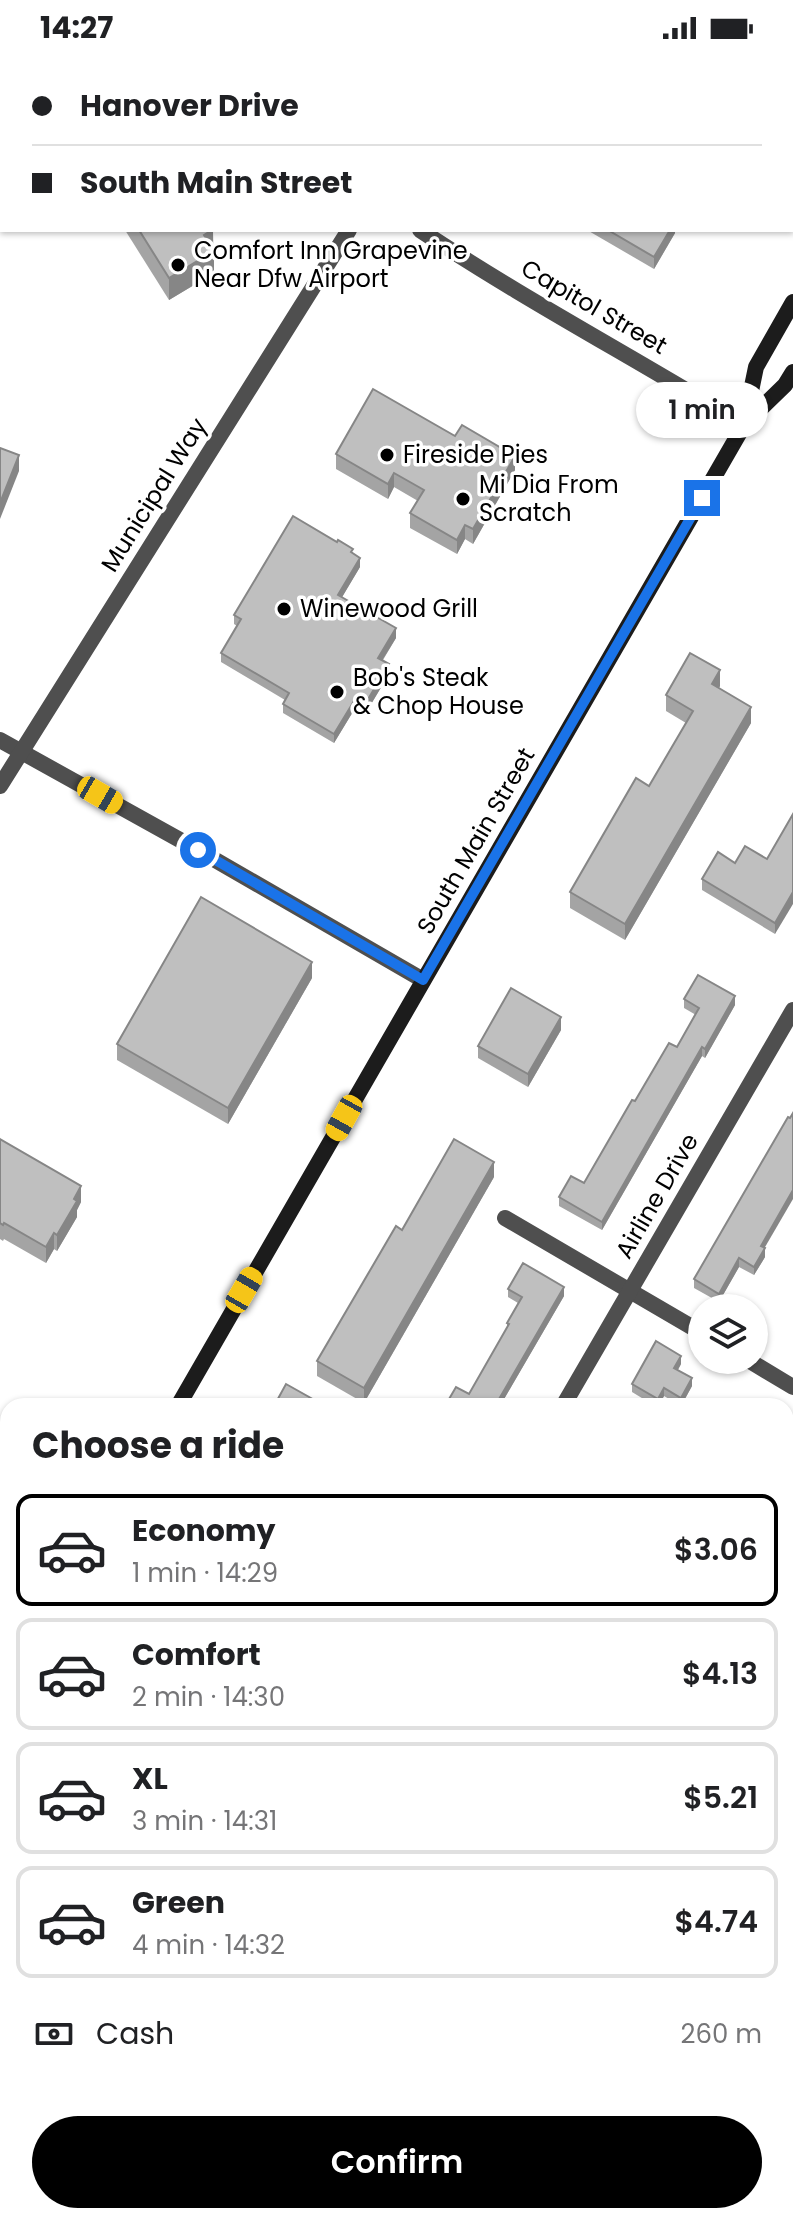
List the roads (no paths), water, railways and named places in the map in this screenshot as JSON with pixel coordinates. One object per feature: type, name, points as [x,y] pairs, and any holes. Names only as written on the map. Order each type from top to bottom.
[{"type":"main road","name":"South Main Street","points":[[744,425],[756,367],[793,302]]},
{"type":"main road","name":"South Main Street","points":[[183,1398],[744,425],[785,385],[793,372]]},
{"type":"street","name":"Municipal Way","points":[[0,786],[348,232]]},
{"type":"street","name":"Capitol Street","points":[[423,232],[528,298],[744,425]]},
{"type":"street","points":[[0,740],[423,980]]},
{"type":"street","name":"Airline Drive","points":[[568,1398],[793,1010]]},
{"type":"street","points":[[505,1218],[688,1325]]},
{"type":"street","points":[[768,1372],[793,1387]]},
{"type":"place","name":"Comfort Inn Grapevine Near Dfw Airport","points":[[178,265]]},
{"type":"place","name":"Fireside Pies","points":[[387,455]]},
{"type":"place","name":"Mi Dia From Scratch","points":[[463,499]]},
{"type":"place","name":"Winewood Grill","points":[[284,609]]},
{"type":"place","name":"Bob's Steak & Chop House","points":[[337,692]]}]
